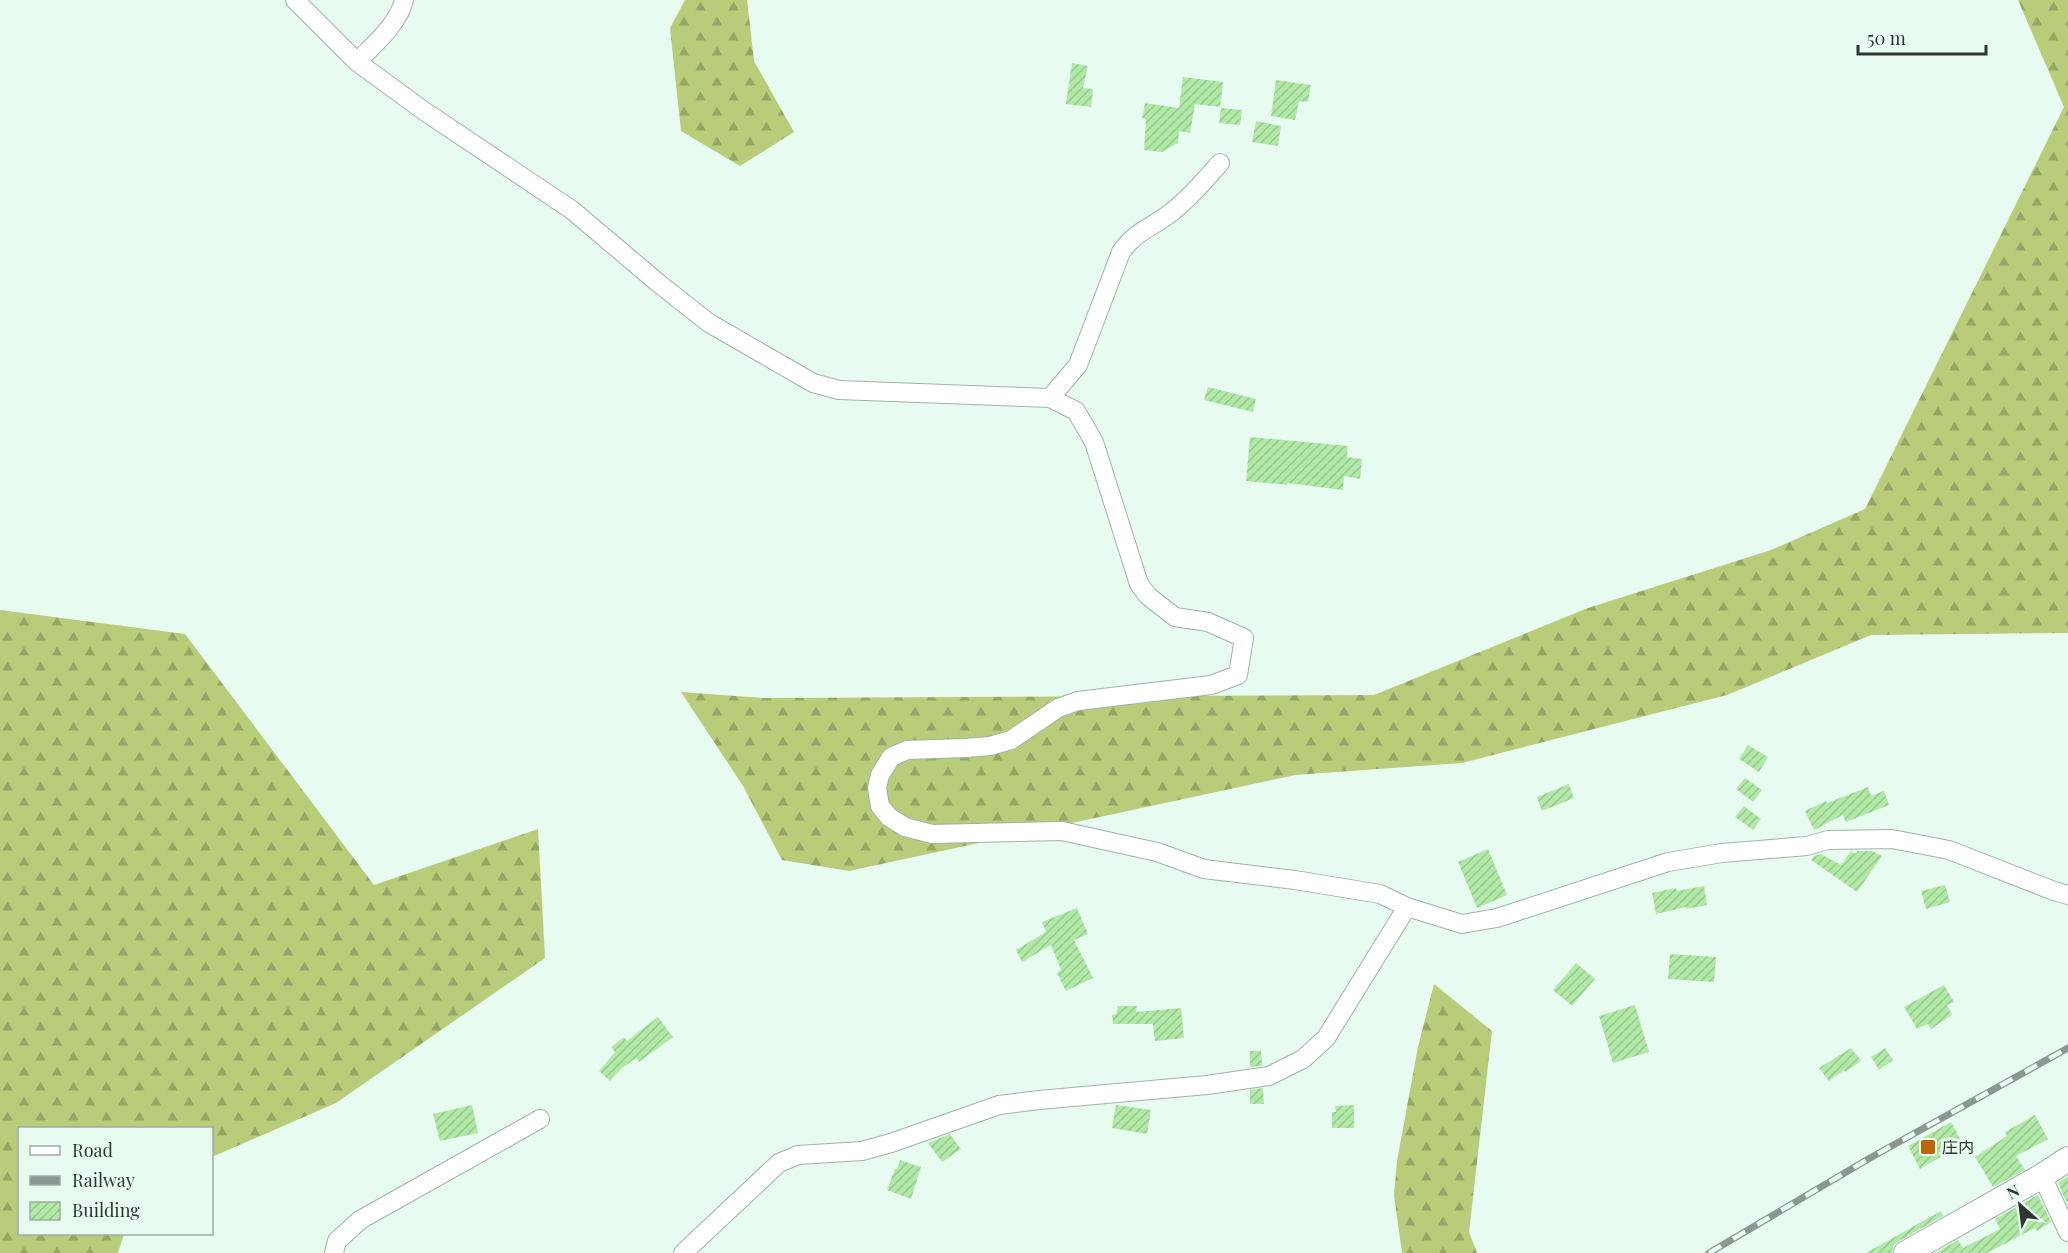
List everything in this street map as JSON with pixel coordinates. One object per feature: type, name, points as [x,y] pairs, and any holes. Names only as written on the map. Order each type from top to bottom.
[{"type":"main road","points":[[1906,1253],[2068,1159]]},
{"type":"street","points":[[295,0],[357,63],[424,111],[572,210],[657,282],[709,322],[813,382],[839,390],[1050,398],[1076,411],[1094,442],[1139,584],[1148,596],[1175,617],[1208,622],[1244,638],[1238,675],[1211,685],[1078,701],[1058,708],[1011,740],[990,746],[907,750],[891,756],[880,776],[878,788],[880,806],[889,817],[905,827],[932,834],[1062,831],[1157,852],[1204,869],[1295,880],[1380,894],[1407,907],[1462,924],[1497,918],[1668,862],[1722,853],[1807,846],[1828,840],[1892,839],[1949,850],[2043,888],[2068,895]]},
{"type":"street","points":[[357,63],[402,10],[404,0]]},
{"type":"street","points":[[1050,398],[1078,365],[1121,252],[1130,238],[1172,213],[1192,195],[1220,163]]},
{"type":"street","points":[[683,1253],[779,1163],[798,1155],[862,1151],[999,1106],[1040,1100],[1207,1085],[1269,1076],[1303,1059],[1326,1038],[1407,907]]},
{"type":"street","points":[[333,1253],[337,1241],[360,1220],[540,1119]]},
{"type":"street","points":[[2042,1176],[2068,1232]]},
{"type":"green space","points":[[685,0],[747,0],[754,61],[794,132],[740,166],[681,131],[670,28]]},
{"type":"green space","points":[[2018,0],[2068,0],[2068,633],[1871,635],[1727,695],[1462,763],[1295,775],[849,871],[782,860],[743,786],[681,692],[763,698],[1374,695],[1588,608],[1771,550],[1865,509],[2064,107]]},
{"type":"green space","points":[[0,610],[185,634],[374,885],[538,829],[545,958],[336,1103],[213,1157],[213,1127],[18,1127],[18,1235],[124,1235],[118,1253],[0,1253]]},
{"type":"green space","points":[[1434,984],[1492,1031],[1469,1232],[1477,1253],[1402,1253],[1394,1195],[1397,1161],[1418,1047]]},
{"type":"building","points":[[1072,63],[1088,66],[1083,88],[1093,89],[1091,107],[1066,104]]},
{"type":"building","points":[[1183,77],[1223,82],[1220,107],[1195,104],[1190,133],[1179,131],[1178,143],[1162,152],[1144,150],[1146,119],[1142,118],[1145,103],[1179,108]]},
{"type":"building","points":[[1276,80],[1311,85],[1308,102],[1299,101],[1295,120],[1271,116]]},
{"type":"building","points":[[1221,108],[1242,110],[1240,125],[1219,123]]},
{"type":"building","points":[[1256,121],[1281,126],[1278,146],[1252,142]]},
{"type":"building","points":[[1208,387],[1256,399],[1253,412],[1204,400]]},
{"type":"building","points":[[1250,437],[1348,446],[1347,457],[1362,459],[1360,479],[1344,476],[1343,490],[1246,481]]},
{"type":"building","points":[[1748,745],[1768,757],[1759,772],[1739,759]]},
{"type":"building","points":[[1745,778],[1762,790],[1753,802],[1736,789]]},
{"type":"building","points":[[1569,784],[1574,798],[1542,811],[1537,797]]},
{"type":"building","points":[[1868,787],[1871,796],[1884,791],[1889,805],[1846,822],[1843,815],[1814,830],[1805,811],[1826,801],[1827,803]]},
{"type":"building","points":[[1744,806],[1761,819],[1753,830],[1735,817]]},
{"type":"building","points":[[1488,849],[1507,895],[1477,908],[1458,862]]},
{"type":"building","points":[[1851,851],[1856,854],[1857,851],[1872,851],[1882,856],[1857,892],[1811,860],[1814,856],[1821,854],[1841,865]]},
{"type":"building","points":[[1945,885],[1950,902],[1926,909],[1921,891]]},
{"type":"building","points":[[1704,886],[1707,905],[1656,914],[1652,893]]},
{"type":"building","points":[[1077,908],[1088,934],[1074,940],[1093,978],[1066,991],[1057,973],[1061,970],[1051,945],[1022,962],[1016,950],[1046,932],[1042,922]]},
{"type":"building","points":[[1670,954],[1716,957],[1714,982],[1668,979]]},
{"type":"building","points":[[1576,963],[1595,979],[1572,1006],[1553,990]]},
{"type":"building","points":[[1944,985],[1954,1002],[1947,1005],[1952,1015],[1931,1029],[1928,1024],[1917,1029],[1904,1007]]},
{"type":"building","points":[[1635,1005],[1649,1052],[1613,1063],[1599,1016]]},
{"type":"building","points":[[1118,1006],[1137,1006],[1136,1012],[1181,1008],[1184,1038],[1155,1041],[1153,1024],[1113,1024],[1112,1015],[1116,1014]]},
{"type":"building","points":[[658,1017],[673,1037],[639,1062],[636,1058],[610,1081],[599,1071],[615,1052],[611,1047],[624,1037],[627,1041]]},
{"type":"building","points":[[1851,1048],[1861,1061],[1829,1081],[1819,1068]]},
{"type":"building","points":[[1885,1048],[1893,1060],[1879,1070],[1871,1057]]},
{"type":"building","points":[[1250,1051],[1261,1051],[1262,1066],[1250,1067]]},
{"type":"building","points":[[1263,1088],[1264,1104],[1250,1104],[1250,1090]]},
{"type":"building","points":[[472,1105],[478,1133],[440,1141],[433,1114]]},
{"type":"building","points":[[1116,1105],[1151,1110],[1147,1134],[1112,1128]]},
{"type":"building","points":[[1354,1105],[1354,1128],[1332,1128],[1332,1112],[1336,1112],[1335,1106]]},
{"type":"building","points":[[2035,1115],[2048,1139],[2016,1156],[2025,1170],[1993,1187],[1975,1157],[2007,1136],[2005,1132]]},
{"type":"building","points":[[1951,1122],[1963,1144],[1920,1169],[1908,1146]]},
{"type":"building","points":[[950,1134],[961,1149],[942,1162],[928,1143]]},
{"type":"building","points":[[900,1160],[921,1167],[911,1199],[887,1190]]},
{"type":"building","points":[[2068,1176],[2068,1205],[2058,1183]]},
{"type":"building","points":[[2038,1195],[2051,1222],[2037,1231],[2035,1228],[1987,1253],[1935,1253],[1958,1240],[1963,1248],[2000,1229],[1995,1219]]},
{"type":"building","points":[[1941,1211],[1943,1216],[1899,1241],[1893,1246],[1892,1253],[1866,1253]]},
{"type":"railway","points":[[1709,1253],[1870,1158],[2068,1048]]},
{"type":"place","name":"庄内","points":[[1928,1147]]}]
